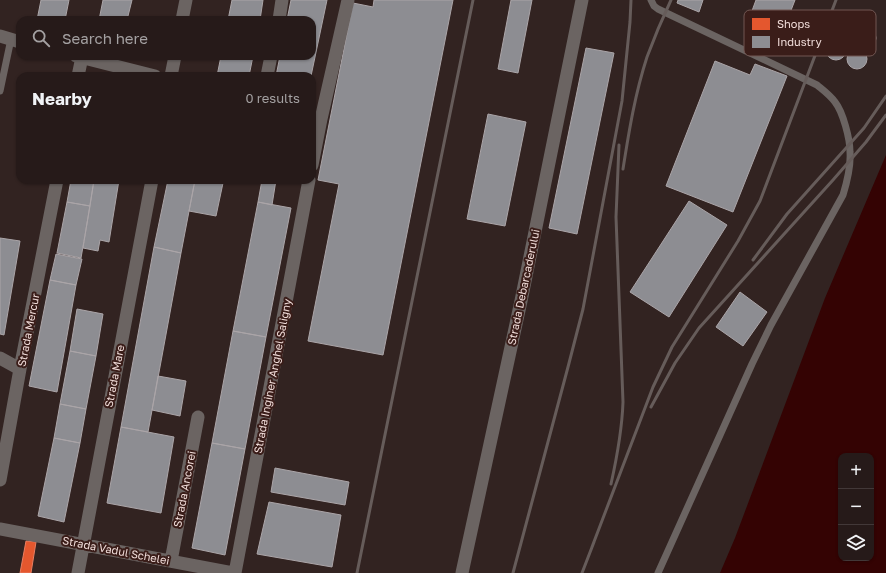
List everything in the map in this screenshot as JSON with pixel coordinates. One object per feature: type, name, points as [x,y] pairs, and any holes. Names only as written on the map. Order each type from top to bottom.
[{"type":"street","points":[[183,16],[186,0]]},
{"type":"street","points":[[279,16],[282,0]]},
{"type":"street","points":[[316,118],[348,0]]},
{"type":"street","name":"Strada Debarcaderului","points":[[462,573],[521,301],[582,0]]},
{"type":"street","points":[[78,72],[79,60]]},
{"type":"street","points":[[91,60],[139,72]]},
{"type":"street","points":[[173,72],[174,60]]},
{"type":"street","points":[[268,72],[270,60]]},
{"type":"street","name":"Strada Mercur","points":[[0,480],[56,184]]},
{"type":"street","name":"Strada Mare","points":[[78,573],[82,544],[151,184]]},
{"type":"street","name":"Strada Inginer Anghel Saligny","points":[[234,573],[308,184]]},
{"type":"street","points":[[0,358],[20,369]]},
{"type":"street","name":"Strada Ancorei","points":[[171,561],[198,417]]},
{"type":"street","name":"Strada Vadul Schelei","points":[[0,529],[234,573]]},
{"type":"lane","points":[[651,0],[654,6],[658,9],[744,50]]},
{"type":"lane","points":[[0,91],[10,39]]},
{"type":"lane","points":[[658,573],[771,325],[843,195],[848,172],[850,152],[844,121],[835,102],[817,85],[756,56]]},
{"type":"shaded area","points":[[886,155],[886,573],[720,573],[735,538],[825,298]]},
{"type":"building: Shops","points":[[26,541],[36,542],[31,573],[20,573]]},
{"type":"building: Industry","points":[[41,0],[69,0],[66,16],[38,16]]},
{"type":"building: Industry","points":[[103,0],[132,0],[128,16],[100,16]]},
{"type":"building: Industry","points":[[232,0],[263,0],[261,16],[229,16]]},
{"type":"building: Industry","points":[[291,0],[327,0],[316,52],[316,16],[288,16]]},
{"type":"building: Industry","points":[[374,0],[453,0],[383,355],[308,341],[339,184],[318,180],[353,3],[373,7]]},
{"type":"building: Industry","points":[[511,0],[532,0],[518,73],[498,69]]},
{"type":"building: Industry","points":[[678,0],[703,0],[699,12],[677,3]]},
{"type":"building: Industry","points":[[756,0],[795,0],[791,10],[752,10]]},
{"type":"building: Industry","points":[[586,48],[614,53],[577,234],[549,228]]},
{"type":"building: Industry","points":[[828,56],[844,56],[836,60]]},
{"type":"building: Industry","points":[[848,56],[866,56],[866,63],[861,68],[853,68],[848,63]]},
{"type":"building: Industry","points":[[220,60],[252,60],[250,72],[218,72]]},
{"type":"building: Industry","points":[[279,60],[314,60],[312,72],[277,72]]},
{"type":"building: Industry","points":[[715,61],[750,75],[755,64],[787,76],[733,212],[666,186]]},
{"type":"building: Industry","points":[[488,114],[526,122],[505,226],[467,219]]},
{"type":"building: Industry","points":[[70,184],[93,184],[90,206],[67,202]]},
{"type":"building: Industry","points":[[93,184],[118,184],[109,242],[100,240],[98,251],[83,248]]},
{"type":"building: Industry","points":[[167,184],[194,184],[181,253],[154,247]]},
{"type":"building: Industry","points":[[194,184],[223,184],[216,216],[189,211]]},
{"type":"building: Industry","points":[[261,184],[275,184],[272,205],[258,202]]},
{"type":"building: Industry","points":[[689,201],[727,225],[669,317],[630,292]]},
{"type":"building: Industry","points":[[67,202],[90,206],[81,258],[57,253]]},
{"type":"building: Industry","points":[[258,202],[291,208],[266,337],[233,331]]},
{"type":"building: Industry","points":[[0,238],[20,241],[4,335],[0,334]]},
{"type":"building: Industry","points":[[154,247],[181,253],[148,432],[121,427]]},
{"type":"building: Industry","points":[[56,254],[82,259],[76,285],[50,280]]},
{"type":"building: Industry","points":[[50,280],[76,285],[57,392],[29,386]]},
{"type":"building: Industry","points":[[740,292],[767,312],[743,346],[716,327]]},
{"type":"building: Industry","points":[[77,309],[103,314],[96,356],[70,351]]},
{"type":"building: Industry","points":[[233,331],[266,337],[245,449],[212,443]]},
{"type":"building: Industry","points":[[70,351],[96,356],[86,409],[60,404]]},
{"type":"building: Industry","points":[[158,376],[186,381],[180,416],[152,410]]},
{"type":"building: Industry","points":[[60,404],[86,409],[80,443],[54,438]]},
{"type":"building: Industry","points":[[121,427],[174,437],[161,513],[107,503]]},
{"type":"building: Industry","points":[[54,438],[80,443],[64,522],[38,516]]},
{"type":"building: Industry","points":[[212,443],[245,449],[225,555],[192,548]]},
{"type":"building: Industry","points":[[275,468],[349,482],[345,505],[271,492]]},
{"type":"building: Industry","points":[[269,502],[341,515],[332,567],[257,554]]},
{"type":"railway","points":[[357,573],[473,0]]},
{"type":"railway","points":[[513,573],[583,309],[622,101],[631,0]]},
{"type":"railway","points":[[623,169],[639,85],[652,43],[671,0]]},
{"type":"railway","points":[[832,10],[836,0]]},
{"type":"railway","points":[[592,547],[653,387],[672,347],[738,241],[760,201],[815,56]]},
{"type":"railway","points":[[753,260],[787,214],[864,128],[886,96]]},
{"type":"railway","points":[[651,407],[675,363],[699,328],[833,180],[866,142],[886,115]]},
{"type":"railway","points":[[611,484],[622,423],[623,402],[616,217],[619,145]]},
{"type":"railway","points":[[582,573],[594,542]]}]
